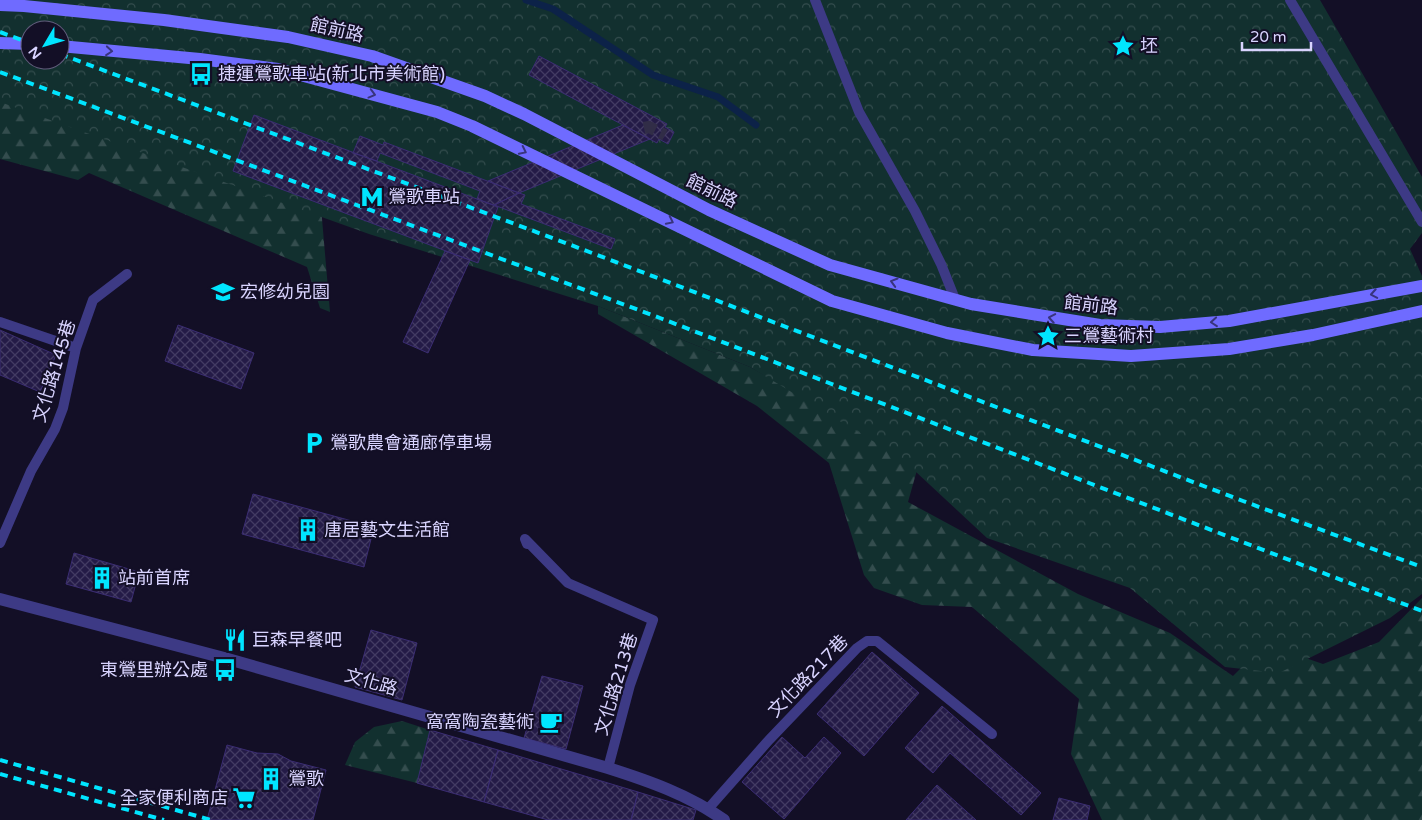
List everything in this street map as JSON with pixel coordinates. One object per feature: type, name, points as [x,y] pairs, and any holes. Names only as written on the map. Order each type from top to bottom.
[{"type":"street","name":"館前路","points":[[0,5],[183,23],[288,37],[372,56],[493,99],[709,210],[830,265],[971,304],[1100,325],[1160,327],[1229,321],[1422,286]]},
{"type":"street","points":[[0,43],[20,44]]},
{"type":"street","points":[[70,47],[278,68],[438,112],[472,126],[832,301],[947,334],[1033,350],[1131,356],[1229,348],[1313,335],[1422,311]]},
{"type":"street","name":"文化路","points":[[0,599],[228,659],[608,768],[665,787],[708,808],[724,820]]},
{"type":"lane","points":[[814,0],[859,112],[915,211],[941,264],[955,300]]},
{"type":"lane","points":[[1290,0],[1422,222]]},
{"type":"lane","name":"文化路145巷","points":[[0,543],[31,471],[55,428],[63,408],[76,348],[93,300],[127,274]]},
{"type":"lane","points":[[0,322],[76,348]]},
{"type":"lane","name":"文化路213巷","points":[[527,544],[525,539],[568,583],[653,620],[630,685],[608,768]]},
{"type":"lane","name":"文化路217巷","points":[[708,808],[768,740],[857,648],[867,641],[877,641],[992,734]]},
{"type":"green space","name":"三鶯藝術村","points":[[0,0],[1320,0],[1422,177],[1422,233],[1410,249],[1422,276],[1422,594],[1390,618],[1279,673],[1225,667],[1130,588],[987,538],[901,458],[750,367],[598,306],[369,234],[0,102]]},
{"type":"green space","points":[[0,97],[321,207],[330,312],[320,308],[307,267],[89,173],[78,180],[0,159]]},
{"type":"green space","points":[[598,306],[750,367],[919,463],[908,502],[1078,594],[1170,633],[1233,676],[1265,644],[1323,664],[1379,642],[1422,598],[1422,820],[1102,820],[1071,754],[1079,699],[972,607],[922,605],[874,588],[864,575],[829,463],[757,406],[598,314]]},
{"type":"green space","points":[[402,721],[430,730],[417,783],[345,765],[355,742],[374,727]]},
{"type":"building","points":[[539,56],[667,124],[665,127],[674,132],[668,144],[659,139],[657,143],[529,75]]},
{"type":"building","points":[[254,115],[498,207],[478,263],[233,171]]},
{"type":"building","points":[[623,125],[650,139],[519,193],[488,181]]},
{"type":"building","points":[[360,136],[383,145],[384,142],[519,193],[494,205],[477,199],[480,191],[380,153],[377,161],[353,153]]},
{"type":"building","points":[[519,193],[525,195],[521,204],[615,239],[611,249],[494,205]]},
{"type":"building","points":[[445,251],[470,260],[428,353],[403,342]]},
{"type":"building","points":[[178,325],[254,353],[241,389],[165,361]]},
{"type":"building","points":[[0,330],[56,355],[40,392],[0,375]]},
{"type":"building","name":"唐居藝文生活館","points":[[253,494],[374,527],[364,567],[242,534]]},
{"type":"building","name":"站前首席","points":[[74,553],[139,572],[131,602],[66,584]]},
{"type":"building","points":[[371,630],[417,643],[402,700],[355,687]]},
{"type":"building","points":[[872,652],[919,693],[864,756],[817,714]]},
{"type":"building","name":"窩窩陶瓷藝術","points":[[542,676],[583,686],[566,749],[524,738]]},
{"type":"building","points":[[942,706],[1041,793],[1021,815],[950,753],[933,773],[905,748]]},
{"type":"building","points":[[430,730],[498,750],[484,802],[417,783]]},
{"type":"building","points":[[782,737],[805,758],[824,737],[841,753],[784,819],[742,782]]},
{"type":"building","name":"鶯歌","points":[[227,745],[257,753],[278,754],[291,761],[326,770],[313,820],[207,820]]},
{"type":"building","points":[[498,750],[638,792],[631,820],[548,820],[484,802]]},
{"type":"building","points":[[937,785],[976,820],[906,820]]},
{"type":"building","points":[[638,792],[696,810],[693,820],[631,820]]},
{"type":"building","points":[[1059,798],[1090,806],[1087,820],[1053,820]]},
{"type":"waterway","points":[[526,0],[553,9],[653,75],[718,97],[756,125]]},
{"type":"tunnel","points":[[644,128],[649,127],[665,135]]},
{"type":"railway","points":[[0,32],[20,39]]},
{"type":"railway","points":[[70,58],[1422,567]]},
{"type":"railway","points":[[0,72],[660,318],[1422,611]]},
{"type":"railway","points":[[0,760],[211,820]]},
{"type":"railway","points":[[0,774],[164,820]]},
{"type":"place","name":"坯","points":[[1123,46]]},
{"type":"place","name":"捷運鶯歌車站(新北市美術館)","points":[[201,74]]},
{"type":"place","name":"鶯歌車站","points":[[372,197]]},
{"type":"place","name":"宏修幼兒園","points":[[223,292]]},
{"type":"place","name":"三鶯藝術村","points":[[1048,336]]},
{"type":"place","name":"鶯歌農會通廊停車場","points":[[314,443]]},
{"type":"place","name":"唐居藝文生活館","points":[[308,530]]},
{"type":"place","name":"站前首席","points":[[102,578]]},
{"type":"place","name":"巨森早餐吧","points":[[235,640]]},
{"type":"place","name":"東鶯里辦公處","points":[[225,670]]},
{"type":"place","name":"窩窩陶瓷藝術","points":[[551,722]]},
{"type":"place","name":"鶯歌","points":[[271,779]]},
{"type":"place","name":"全家便利商店","points":[[244,798]]}]
